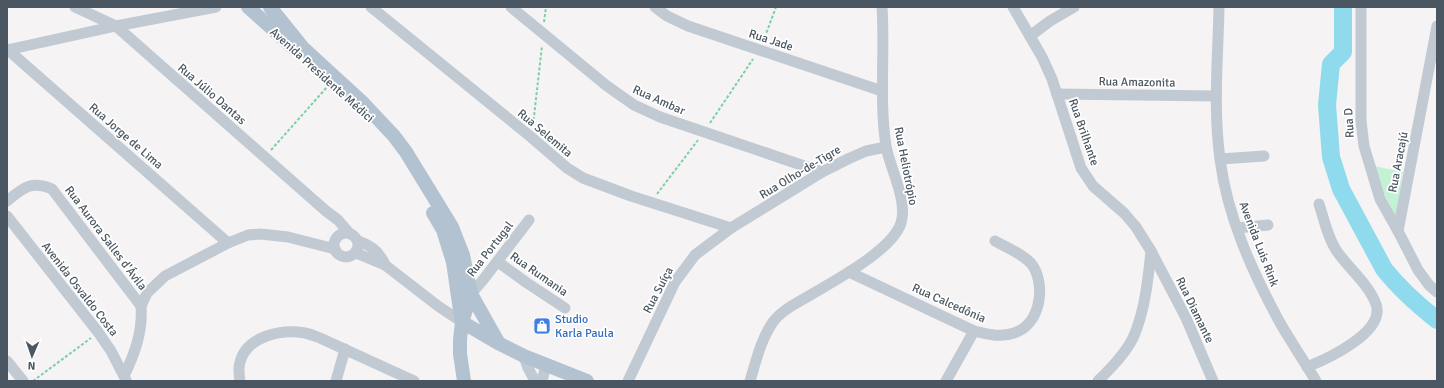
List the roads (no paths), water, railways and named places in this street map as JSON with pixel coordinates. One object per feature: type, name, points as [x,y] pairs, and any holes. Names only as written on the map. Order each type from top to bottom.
[{"type":"main road","name":"Avenida Presidente Médici","points":[[248,7],[357,104],[375,122],[408,168],[443,230],[453,262],[462,322]]},
{"type":"main road","name":"Avenida Presidente Médici","points":[[270,7],[303,48],[379,119],[406,152],[452,227],[463,255],[471,294],[462,322]]},
{"type":"main road","points":[[471,294],[498,343]]},
{"type":"main road","points":[[464,381],[460,354],[462,322],[524,356],[587,381]]},
{"type":"street","name":"Rua Júlio Dantas","points":[[75,7],[116,26],[264,158],[338,220],[354,238],[372,248],[383,259],[385,265]]},
{"type":"street","points":[[7,49],[216,7]]},
{"type":"street","name":"Rua Selemita","points":[[371,7],[567,168],[583,178],[631,196],[731,228]]},
{"type":"street","name":"Rua Ambar","points":[[511,7],[607,86],[634,105],[667,120],[822,172]]},
{"type":"street","name":"Rua Jade","points":[[655,7],[667,16],[688,26],[882,91]]},
{"type":"street","name":"Rua Heliotrópio","points":[[750,381],[761,344],[774,321],[788,308],[849,272],[888,244],[896,234],[901,224],[903,216],[902,204],[886,147],[882,91],[882,7]]},
{"type":"street","name":"Rua Brilhante","points":[[1013,7],[1042,56],[1057,94],[1077,158],[1086,177],[1093,186],[1124,213],[1136,227],[1151,251]]},
{"type":"street","points":[[1030,36],[1050,21],[1074,7]]},
{"type":"street","name":"Avenida Luis Rink","points":[[1219,7],[1216,118],[1220,160],[1230,206],[1237,228],[1270,304],[1316,381]]},
{"type":"street","name":"Rua D","points":[[1361,7],[1361,121],[1364,146],[1380,199],[1398,231]]},
{"type":"street","name":"Rua Aracajú","points":[[1398,231],[1435,48],[1437,26]]},
{"type":"street","name":"Rua Jorge de Lima","points":[[7,49],[228,243]]},
{"type":"street","name":"Rua Amazonita","points":[[1057,94],[1216,96]]},
{"type":"street","name":"Rua Olho-de-Tigre","points":[[731,228],[822,172],[866,151],[886,147]]},
{"type":"street","points":[[1220,160],[1264,156]]},
{"type":"street","name":"Rua Aurora Salles d'Ávila","points":[[7,201],[22,189],[32,185],[41,185],[52,189],[141,306]]},
{"type":"street","points":[[1307,367],[1326,360],[1349,345],[1373,324],[1377,314],[1376,304],[1368,291],[1335,249],[1329,236],[1319,204]]},
{"type":"street","name":"Rua Júlio Dantas","points":[[326,211],[338,237]]},
{"type":"street","name":"Avenida Osvaldo Costa","points":[[7,216],[98,332],[111,351],[125,378]]},
{"type":"street","name":"Rua Portugal","points":[[471,294],[530,220]]},
{"type":"street","points":[[1237,228],[1268,225]]},
{"type":"street","name":"Rua Suíça","points":[[628,381],[675,282],[695,255],[731,228]]},
{"type":"street","points":[[1398,231],[1418,270],[1429,286],[1437,292]]},
{"type":"street","name":"Rua Aurora Salles d'Ávila","points":[[125,378],[138,341],[142,316],[141,306],[147,293],[165,276],[228,243],[248,235],[266,234],[288,237],[335,249]]},
{"type":"street","points":[[335,249],[335,244],[338,237],[346,234],[354,238],[358,245],[356,253]]},
{"type":"street","name":"Rua Calcedônia","points":[[849,272],[974,331],[1000,336],[1014,333],[1024,328],[1033,316],[1038,305],[1041,288],[1038,275],[1033,264],[1021,255],[995,241]]},
{"type":"street","name":"Rua Júlio Dantas","points":[[335,249],[338,254],[345,257],[353,256],[356,253],[385,265],[438,306],[462,322]]},
{"type":"street","points":[[1098,381],[1120,356],[1132,339],[1139,322],[1144,300],[1151,251]]},
{"type":"street","name":"Rua Diamante","points":[[1151,251],[1186,318],[1213,381]]},
{"type":"street","name":"Rua Rumania","points":[[498,262],[565,308]]},
{"type":"street","points":[[946,381],[974,331]]},
{"type":"street","points":[[240,381],[239,363],[244,352],[251,344],[262,337],[288,332],[305,333],[320,338],[414,381]]},
{"type":"street","points":[[336,381],[346,349]]},
{"type":"street","points":[[524,356],[535,381]]},
{"type":"street","points":[[7,361],[23,381]]},
{"type":"street","points":[[542,381],[546,365]]},
{"type":"waterway","points":[[1343,7],[1343,52],[1331,64],[1327,105],[1331,157],[1341,189],[1384,269],[1409,296],[1437,320]]},
{"type":"place","name":"Studio Karla Paula","points":[[542,326]]}]
